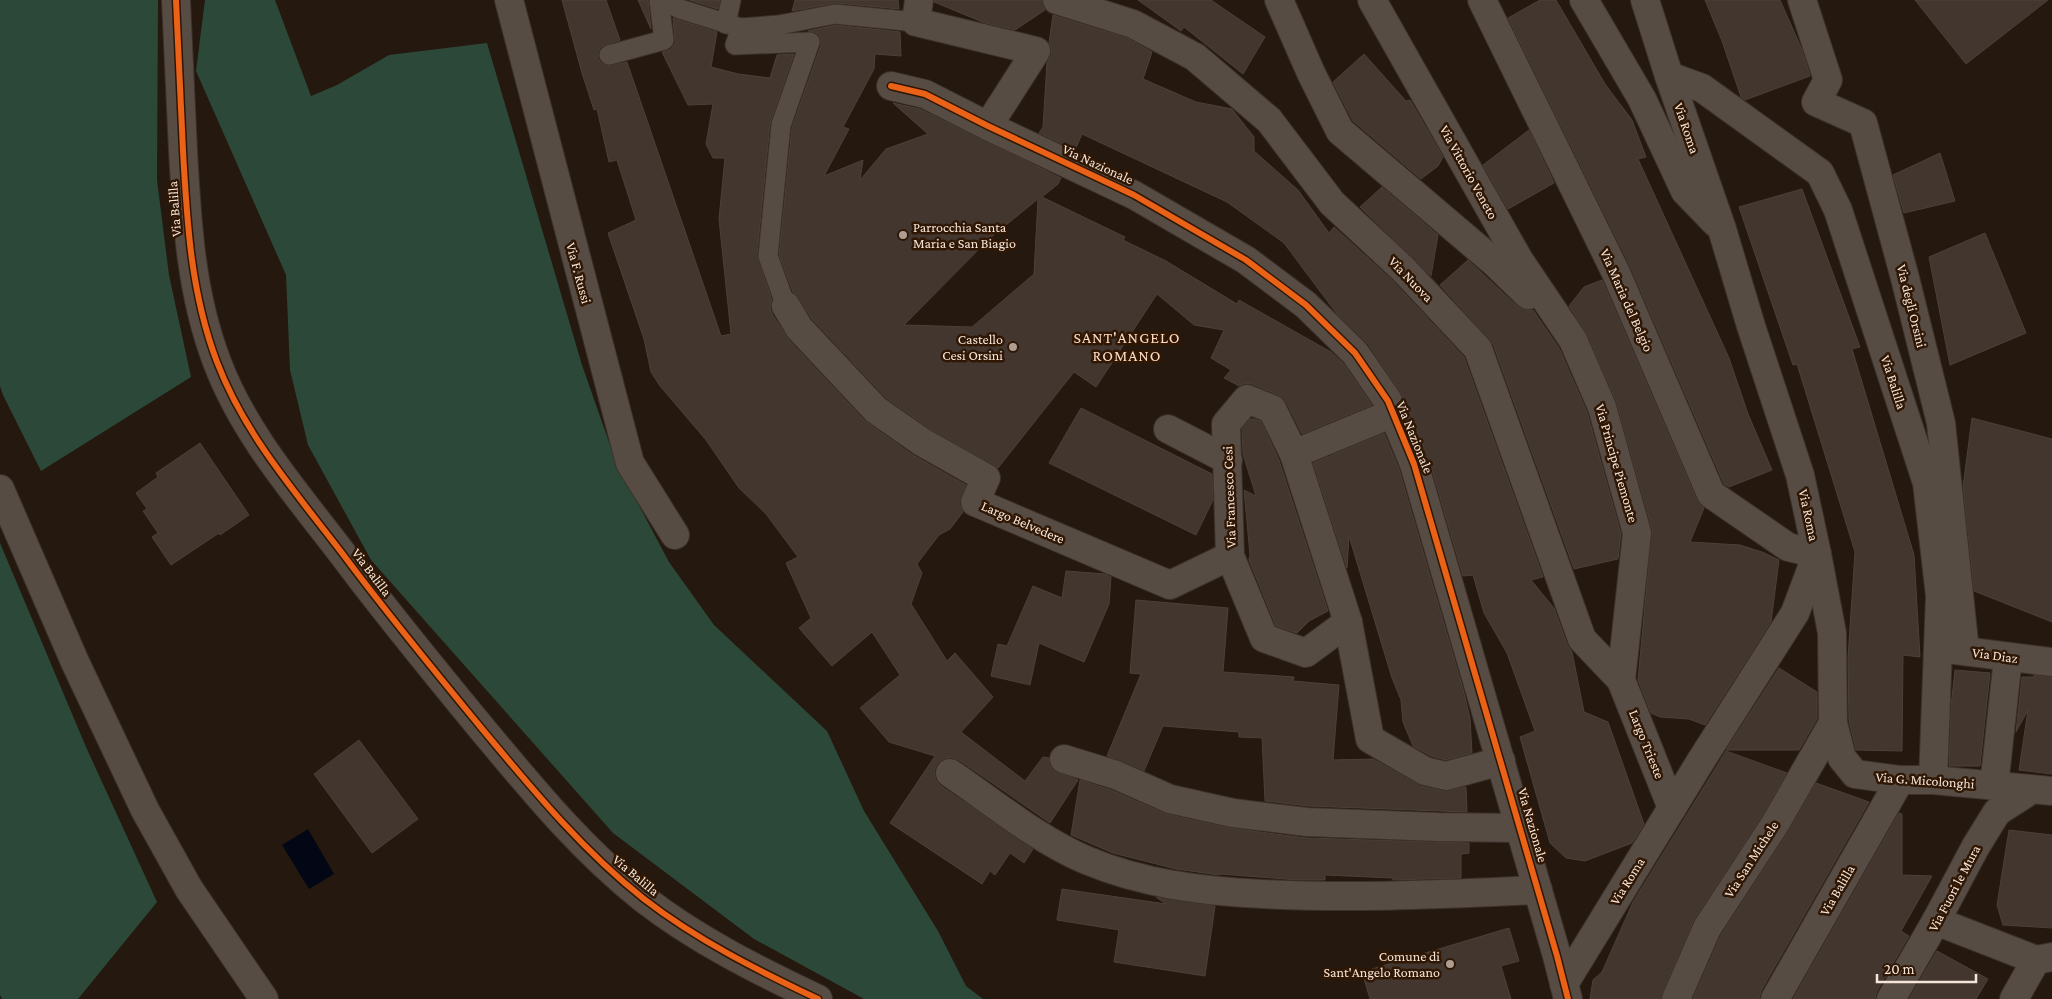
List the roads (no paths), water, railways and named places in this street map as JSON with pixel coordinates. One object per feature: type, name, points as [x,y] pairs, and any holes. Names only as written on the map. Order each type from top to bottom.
[{"type":"street","name":"Via Balilla","points":[[176,0],[187,222],[196,288],[217,362],[233,399],[252,433],[390,617],[538,796],[602,863],[644,899],[692,932],[750,966],[818,999]]},
{"type":"street","name":"Via F. Russi","points":[[509,0],[630,463],[675,535]]},
{"type":"street","name":"Via Nuova","points":[[1057,0],[1133,24],[1195,56],[1269,120],[1332,203],[1403,269],[1478,350],[1582,639],[1621,680]]},
{"type":"street","points":[[1279,0],[1311,73],[1340,131],[1494,262],[1573,340]]},
{"type":"street","name":"Via Vittorio Veneto","points":[[1372,0],[1519,260],[1573,340]]},
{"type":"street","name":"Via Maria del Belgio","points":[[1482,0],[1616,273],[1711,494],[1788,547],[1817,554]]},
{"type":"street","points":[[1584,0],[1642,99],[1685,191],[1722,229]]},
{"type":"street","name":"Via Roma","points":[[1566,991],[1672,808],[1795,613],[1817,554],[1800,475],[1751,326],[1722,229],[1668,76],[1646,0]]},
{"type":"street","name":"Via degli Orsini","points":[[1802,0],[1828,80],[1816,102],[1863,123],[1905,278],[1941,423],[1965,651]]},
{"type":"street","points":[[918,11],[1036,51],[988,126]]},
{"type":"street","name":"Via Balilla","points":[[1668,76],[1702,88],[1820,173],[1838,210],[1928,483],[1940,596],[1933,780]]},
{"type":"street","name":"Via Nazionale","points":[[891,86],[925,94],[988,126],[1134,194],[1246,260],[1306,305],[1355,353],[1388,401],[1414,464],[1566,991]]},
{"type":"street","name":"Largo Belvedere","points":[[786,306],[799,328],[876,410],[922,442],[986,478],[975,502],[1170,585],[1230,556]]},
{"type":"street","name":"Via Principe Piemonte","points":[[1573,340],[1602,407],[1637,533],[1621,680]]},
{"type":"street","name":"Via Francesco Cesi","points":[[1348,622],[1306,653],[1264,638],[1230,556],[1226,424],[1247,399],[1272,409],[1294,454],[1348,622],[1370,740],[1424,771],[1446,776],[1501,761]]},
{"type":"street","points":[[1294,454],[1393,413]]},
{"type":"street","points":[[1168,429],[1228,460]]},
{"type":"street","points":[[0,489],[75,662],[145,810],[190,889],[264,999]]},
{"type":"street","name":"Via G. Micolonghi","points":[[1817,554],[1832,633],[1833,722],[1842,758],[1855,774],[1900,780],[1933,780],[2042,790]]},
{"type":"street","name":"Via Diaz","points":[[1938,648],[2052,662]]},
{"type":"street","points":[[1994,786],[2008,658]]},
{"type":"street","name":"Largo Trieste","points":[[1621,680],[1672,808]]},
{"type":"street","name":"Via San Michele","points":[[1676,999],[1707,928],[1775,824],[1833,722]]},
{"type":"street","points":[[1064,759],[1116,775],[1170,799],[1233,813],[1307,822],[1520,828]]},
{"type":"street","points":[[950,773],[1052,843],[1099,866],[1148,881],[1227,892],[1359,897],[1538,890]]},
{"type":"street","name":"Via Balilla","points":[[1775,999],[1900,780]]},
{"type":"street","name":"Via Fuori le Mura","points":[[1891,999],[1976,846],[1997,812],[2042,790]]},
{"type":"street","points":[[1936,921],[2044,959],[2014,999]]},
{"type":"lane","points":[[609,55],[664,40],[660,0],[680,9],[733,26],[779,25],[835,14],[918,11]]},
{"type":"lane","points":[[731,0],[735,45],[810,42],[780,125],[768,256],[786,306]]},
{"type":"place","name":"Parrocchia Santa Maria e San Biagio","points":[[903,235]]},
{"type":"place","name":"Castello Cesi Orsini","points":[[1013,347]]},
{"type":"place","name":"Comune di Sant'Angelo Romano","points":[[1450,964]]},
{"type":"district","name":"SANT'ANGELO ROMANO","points":[[1127,346]]}]
